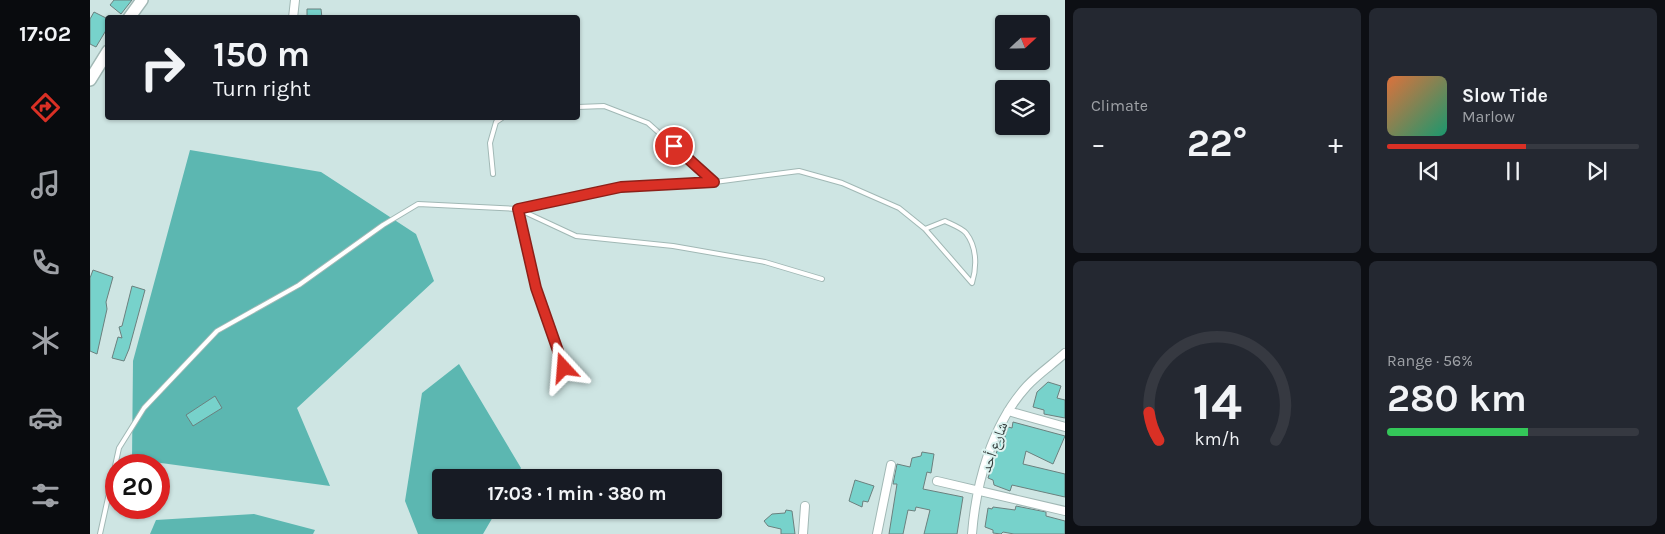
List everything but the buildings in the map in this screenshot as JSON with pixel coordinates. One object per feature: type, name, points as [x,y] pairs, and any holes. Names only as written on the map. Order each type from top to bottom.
[{"type":"street","points":[[131,15],[142,0]]},
{"type":"street","points":[[293,15],[295,0]]},
{"type":"street","points":[[90,80],[105,57]]},
{"type":"street","name":"شارع أحد","points":[[972,534],[979,491],[990,449],[1008,411],[1028,385],[1065,353]]},
{"type":"street","points":[[1008,411],[1065,427]]},
{"type":"street","points":[[877,534],[891,465]]},
{"type":"street","points":[[937,481],[1065,511]]},
{"type":"street","points":[[803,534],[805,506]]},
{"type":"lane","points":[[580,107],[604,106],[648,123],[714,182]]},
{"type":"lane","points":[[493,174],[490,143],[496,122],[499,120]]},
{"type":"lane","points":[[100,534],[119,448],[144,408],[217,331],[299,285],[383,225],[418,204],[518,209],[621,187],[714,182],[799,171],[842,184],[899,208],[925,229],[972,283],[976,264],[974,249],[966,232],[945,221],[925,229]]},
{"type":"lane","points":[[518,209],[576,236],[673,246],[766,262],[822,279]]},
{"type":"lane","points":[[518,209],[536,288],[564,368]]},
{"type":"shaded area","points":[[190,150],[321,172],[416,234],[434,281],[297,408],[330,486],[170,464],[170,454],[132,454],[133,361]]},
{"type":"shaded area","points":[[459,364],[521,468],[432,469],[432,519],[492,519],[483,534],[418,534],[405,501],[422,393]]},
{"type":"shaded area","points":[[254,514],[315,530],[313,534],[150,534],[156,520]]},
{"type":"route","points":[[564,368],[536,288],[518,209],[621,187],[714,182],[674,146]]}]
